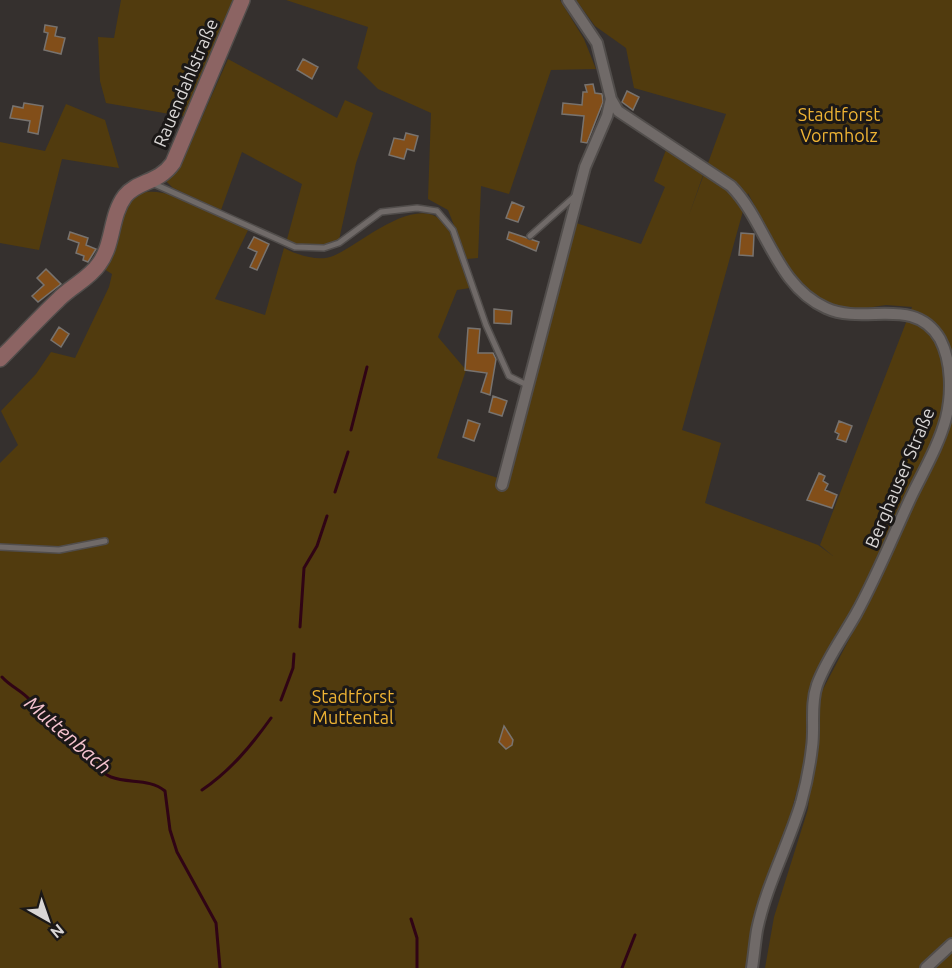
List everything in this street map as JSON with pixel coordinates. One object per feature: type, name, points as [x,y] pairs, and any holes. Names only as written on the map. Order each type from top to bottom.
[{"type":"street","name":"Rauendahlstraße","points":[[0,358],[58,299],[97,267],[107,249],[117,213],[125,196],[136,187],[162,176],[178,155],[242,0]]},
{"type":"street","name":"Berghauser Straße","points":[[568,0],[597,43],[611,99],[618,111],[731,186],[748,204],[774,256],[787,275],[811,298],[838,313],[859,315],[903,313],[916,317],[927,324],[940,339],[949,363],[952,388],[944,428],[870,588],[827,663],[816,687],[813,746],[801,803],[758,929],[752,968]]},
{"type":"street","points":[[502,485],[585,167],[607,116],[611,99]]},
{"type":"street","points":[[926,968],[952,944]]},
{"type":"lane","points":[[150,183],[295,247],[324,248],[339,243],[381,212],[417,208],[437,211],[453,230],[486,325],[509,376],[529,386]]},
{"type":"lane","points":[[530,236],[578,194]]},
{"type":"lane","points":[[0,547],[59,550],[105,541]]},
{"type":"green space","points":[[121,0],[236,0],[187,117],[106,103],[100,81],[98,37],[114,38]]},
{"type":"green space","points":[[286,0],[560,0],[584,39],[596,69],[551,70],[509,194],[481,186],[478,258],[467,259],[448,210],[428,199],[431,113],[378,89],[357,68],[368,27]]},
{"type":"green space","name":"Stadtforst Muttental","points":[[576,0],[952,0],[952,968],[765,968],[774,917],[808,809],[821,693],[877,586],[868,584],[810,687],[809,747],[748,968],[0,968],[0,463],[18,445],[1,411],[36,374],[51,352],[75,358],[109,287],[112,274],[104,269],[118,224],[131,200],[141,193],[154,192],[170,195],[206,207],[249,228],[215,299],[265,315],[284,248],[308,257],[327,258],[406,216],[422,213],[436,216],[451,234],[470,288],[457,290],[438,337],[466,370],[437,458],[507,481],[526,416],[573,222],[641,244],[665,187],[654,181],[666,150],[703,175],[689,215],[726,114],[634,88],[626,48],[595,26]],"holes":[[[748,193],[786,267],[822,302],[846,311],[886,305],[912,307],[820,545],[833,556],[818,545],[705,503],[721,443],[682,430]]]},
{"type":"green space","points":[[228,59],[337,118],[345,100],[373,113],[356,163],[339,240],[327,249],[286,243],[302,184],[242,152],[221,210],[173,188],[166,181],[188,149]]},
{"type":"green space","points":[[66,104],[105,120],[119,168],[62,159],[39,250],[0,243],[0,142],[45,151]]},
{"type":"building","points":[[45,25],[57,27],[55,36],[65,38],[61,54],[44,50],[48,33],[44,32]]},
{"type":"building","points":[[303,59],[318,67],[312,79],[297,70]]},
{"type":"building","points":[[593,84],[595,93],[602,94],[603,102],[587,143],[581,142],[584,116],[562,114],[563,103],[582,105],[583,92],[587,92],[585,85]]},
{"type":"building","points":[[627,91],[639,97],[633,110],[622,102]]},
{"type":"building","points":[[24,103],[43,106],[38,134],[28,132],[30,121],[10,118],[13,106],[23,108]]},
{"type":"building","points":[[406,133],[418,136],[414,151],[407,149],[404,159],[389,155],[394,138],[404,140]]},
{"type":"building","points":[[512,202],[524,207],[518,222],[506,218]]},
{"type":"building","points":[[70,232],[88,238],[86,245],[96,249],[88,262],[83,260],[84,256],[76,253],[79,243],[68,239]]},
{"type":"building","points":[[509,232],[539,242],[536,251],[507,239]]},
{"type":"building","points":[[741,233],[754,234],[753,256],[739,255]]},
{"type":"building","points":[[254,237],[269,244],[257,270],[250,267],[257,252],[248,248]]},
{"type":"building","points":[[46,269],[61,284],[38,302],[32,296],[44,285],[37,278]]},
{"type":"building","points":[[494,309],[512,311],[511,324],[494,323]]},
{"type":"building","points":[[59,327],[69,334],[61,347],[51,340]]},
{"type":"building","points":[[468,328],[480,329],[478,353],[493,353],[496,359],[490,395],[481,392],[487,373],[465,370]]},
{"type":"building","points":[[493,396],[507,401],[502,416],[489,412]]},
{"type":"building","points":[[468,420],[480,424],[474,441],[463,437]]},
{"type":"building","points":[[839,421],[852,426],[846,442],[837,439],[839,434],[835,432]]},
{"type":"building","points":[[819,473],[825,476],[823,481],[828,484],[825,490],[837,495],[832,508],[807,500]]},
{"type":"building","points":[[504,726],[513,740],[512,745],[506,749],[499,742]]},
{"type":"waterway","points":[[351,430],[367,367]]},
{"type":"waterway","points":[[335,492],[348,452]]},
{"type":"waterway","points":[[300,627],[304,568],[317,546],[327,516]]},
{"type":"waterway","points":[[281,700],[293,668],[294,654]]},
{"type":"waterway","name":"Muttenbach","points":[[2,677],[27,697],[82,754],[103,772],[118,779],[152,784],[165,791],[170,830],[177,852],[216,923],[220,968]]},
{"type":"waterway","points":[[202,790],[240,757],[271,718]]},
{"type":"waterway","points":[[411,919],[417,938],[417,968]]},
{"type":"waterway","points":[[622,968],[635,935]]},
{"type":"park label","name":"Stadtforst Vormholz","points":[[839,125]]}]
